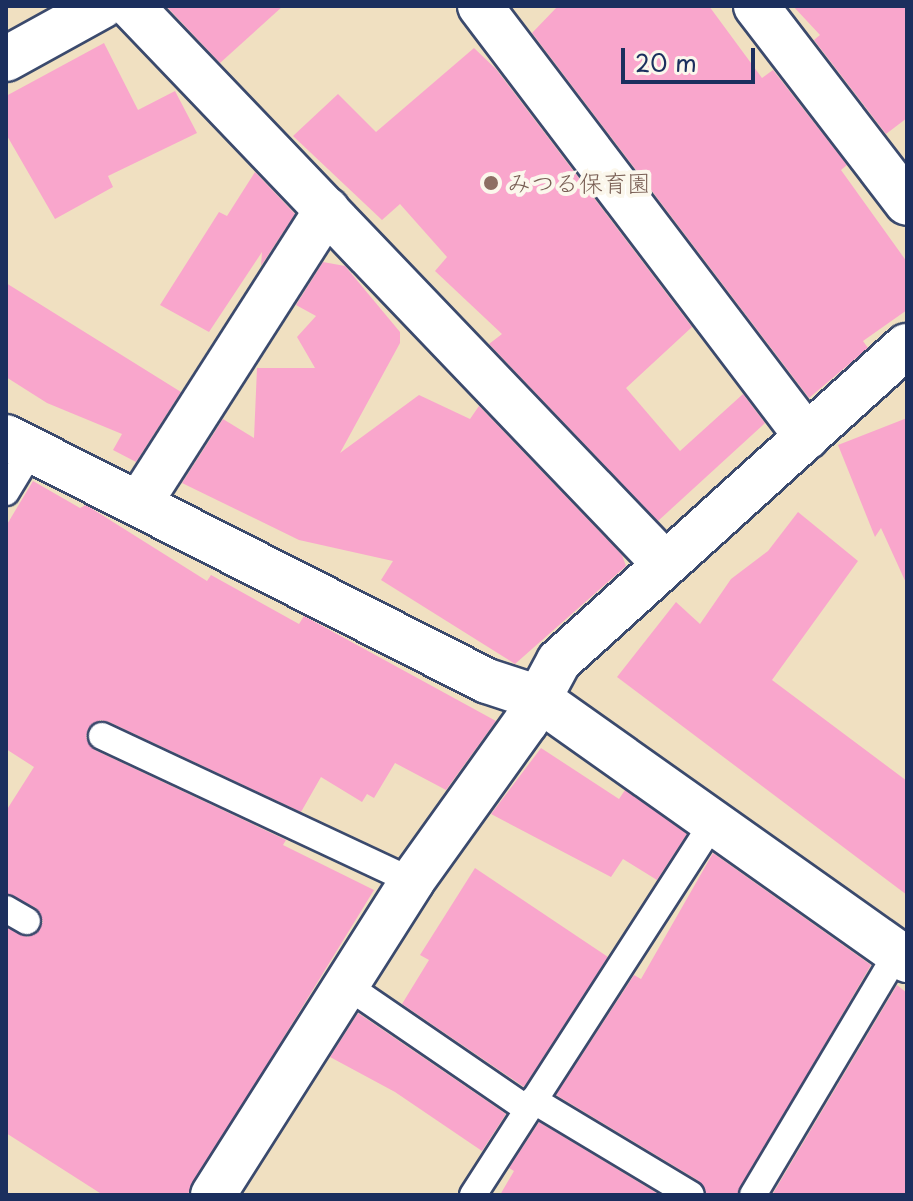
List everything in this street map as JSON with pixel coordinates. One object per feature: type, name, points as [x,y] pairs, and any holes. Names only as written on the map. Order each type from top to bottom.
[{"type":"street","points":[[6,59],[102,6]]},
{"type":"street","points":[[131,6],[664,563]]},
{"type":"street","points":[[480,6],[807,437]]},
{"type":"street","points":[[756,6],[907,203]]},
{"type":"street","points":[[140,502],[327,210]]},
{"type":"street","points":[[213,1195],[412,881],[526,722],[536,697],[559,661],[907,346]]},
{"type":"street","points":[[19,443],[487,681],[536,697],[713,823],[904,949]]},
{"type":"lane","points":[[6,492],[19,443]]},
{"type":"lane","points":[[102,736],[412,881]]},
{"type":"lane","points":[[473,1195],[713,823]]},
{"type":"lane","points":[[753,1195],[904,949]]},
{"type":"lane","points":[[346,985],[530,1104],[691,1195]]},
{"type":"building","points":[[166,6],[283,6],[220,63]]},
{"type":"building","points":[[558,6],[709,6],[762,78],[773,70],[847,165],[841,170],[907,262],[907,310],[863,341],[868,348],[809,398],[532,33]]},
{"type":"building","points":[[793,6],[907,6],[907,118],[886,134],[814,40],[820,35]]},
{"type":"building","points":[[104,43],[138,110],[175,91],[197,133],[108,176],[113,187],[55,219],[6,134],[6,96]]},
{"type":"building","points":[[474,48],[496,69],[692,327],[626,388],[680,451],[743,394],[765,423],[658,521],[489,344],[502,334],[435,271],[447,257],[400,204],[382,220],[293,136],[338,94],[376,132]]},
{"type":"building","points":[[255,172],[295,214],[261,266],[262,252],[209,332],[160,305],[219,212],[227,216]]},
{"type":"building","points":[[323,262],[345,266],[400,332],[400,343],[340,453],[419,395],[470,419],[479,406],[622,555],[626,566],[515,664],[381,580],[393,561],[299,540],[182,483],[223,419],[254,438],[257,368],[315,368],[297,337],[316,316],[296,305]]},
{"type":"building","points":[[6,283],[181,392],[136,462],[113,450],[122,434],[47,403],[6,377]]},
{"type":"building","points":[[907,418],[907,585],[881,528],[875,537],[838,445]]},
{"type":"building","points":[[33,481],[80,508],[86,505],[207,581],[211,575],[299,624],[304,616],[496,721],[446,790],[395,763],[374,798],[367,794],[362,802],[321,777],[301,812],[109,722],[100,720],[88,729],[86,738],[95,750],[286,840],[283,845],[374,890],[187,1195],[103,1195],[6,1133],[6,927],[28,937],[43,922],[36,908],[6,893],[6,811],[34,767],[6,749],[6,526]]},
{"type":"building","points":[[798,512],[858,561],[772,680],[907,781],[907,895],[617,677],[676,602],[700,624],[731,579],[768,551]]},
{"type":"building","points":[[541,748],[619,799],[625,790],[687,834],[657,880],[623,859],[611,877],[491,814]]},
{"type":"building","points":[[713,853],[871,965],[737,1195],[707,1195],[699,1181],[556,1095],[634,975],[641,979]]},
{"type":"building","points":[[475,868],[608,957],[524,1087],[402,1004],[429,960],[420,955]]},
{"type":"building","points":[[897,985],[907,993],[907,1195],[772,1195]]},
{"type":"building","points":[[358,1013],[506,1114],[482,1151],[395,1092],[330,1057]]},
{"type":"building","points":[[539,1122],[660,1195],[500,1195],[514,1171],[509,1168]]},
{"type":"place","name":"みつる保育園","points":[[491,183]]}]
